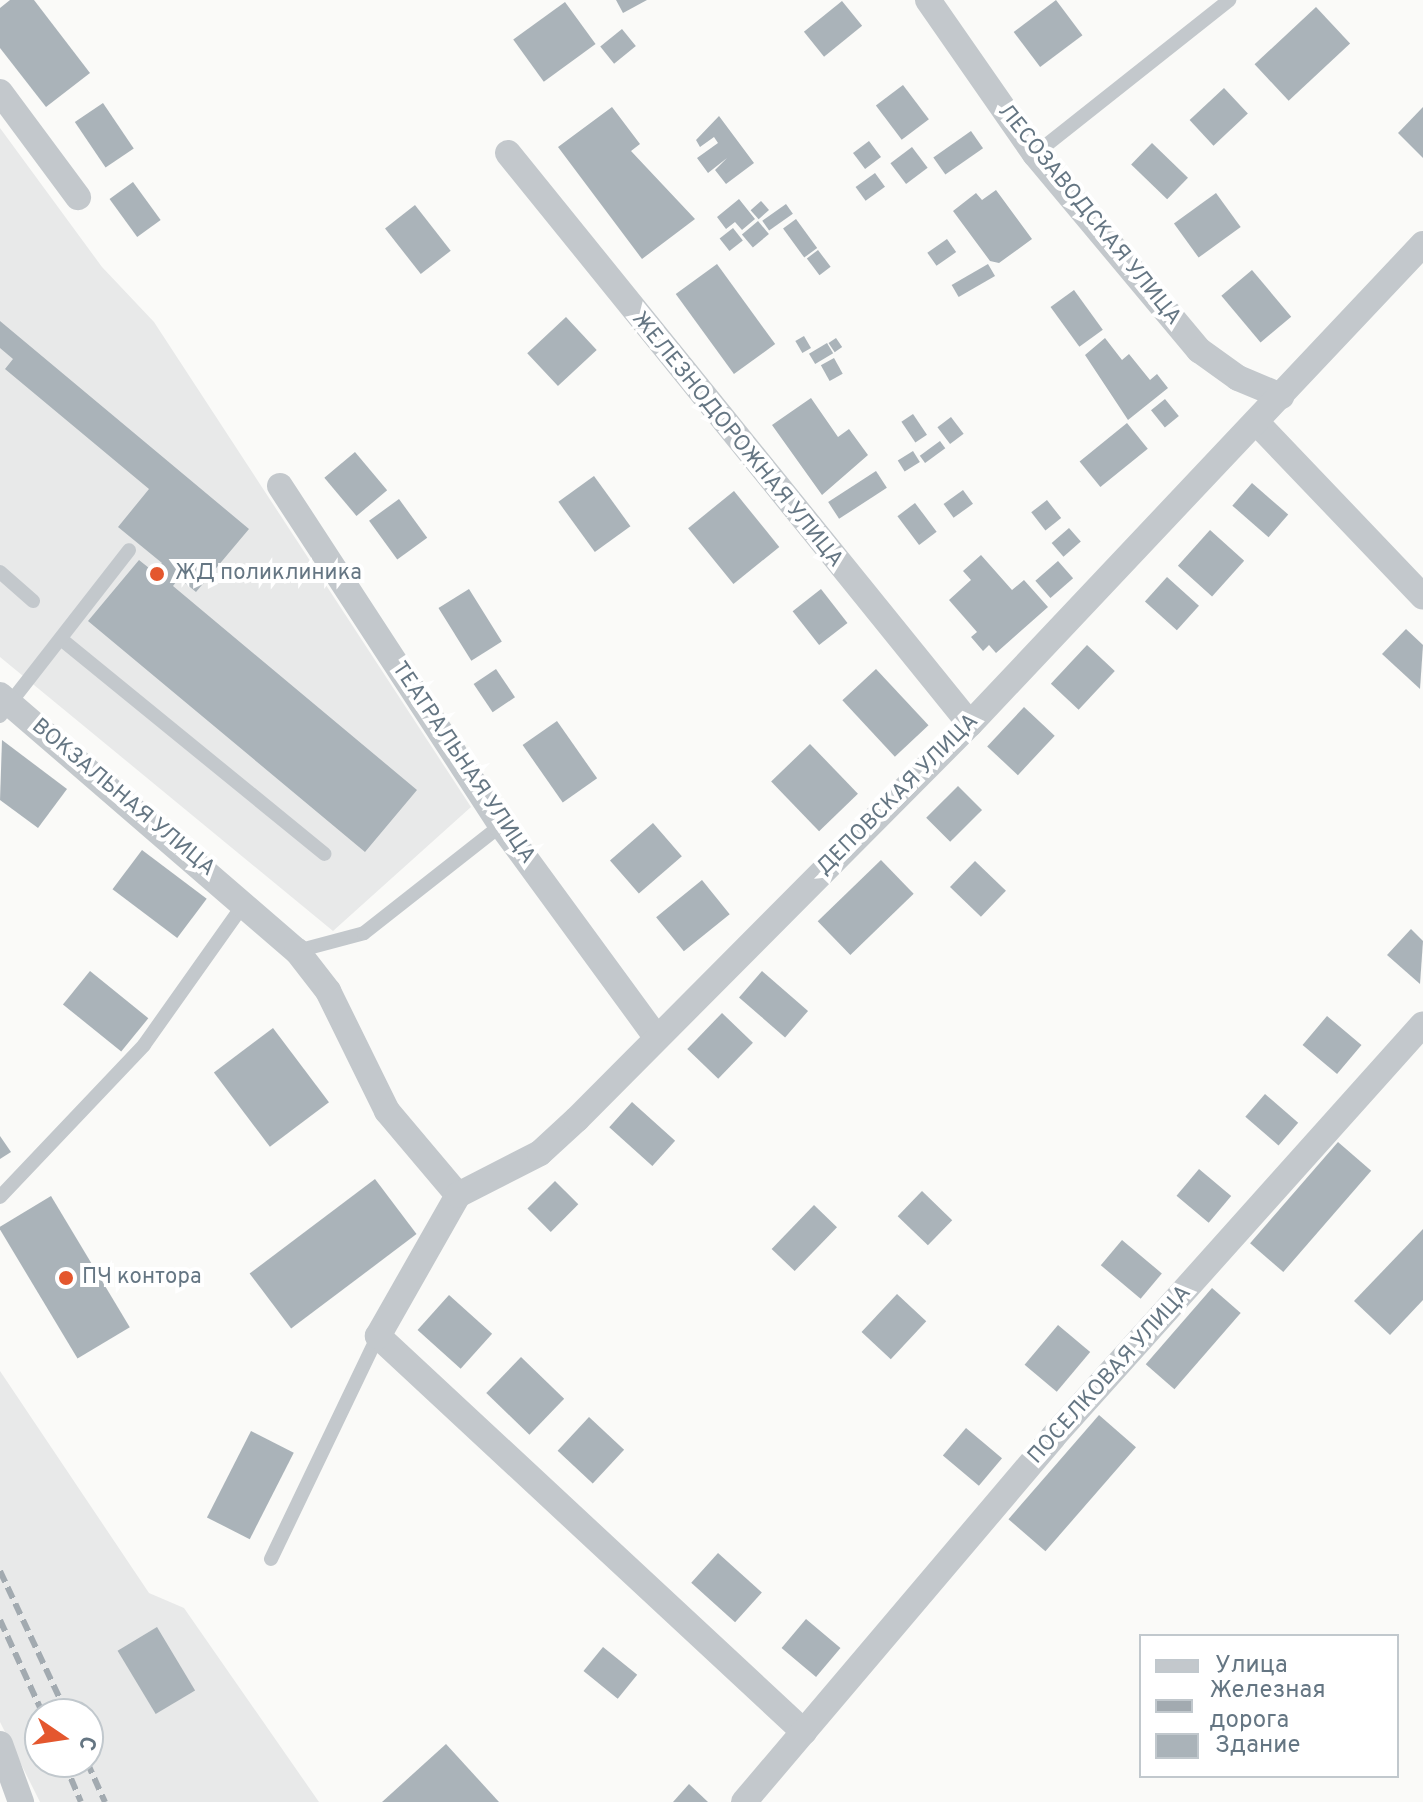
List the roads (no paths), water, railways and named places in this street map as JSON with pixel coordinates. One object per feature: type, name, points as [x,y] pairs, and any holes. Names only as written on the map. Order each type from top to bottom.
[{"type":"street","name":"ЛЕСОЗАВОДСКАЯ УЛИЦА","points":[[928,0],[1035,154],[1199,350],[1238,378],[1281,396]]},
{"type":"street","points":[[0,92],[78,197]]},
{"type":"street","name":"ЖЕЛЕЗНОДОРОЖНАЯ УЛИЦА","points":[[508,153],[970,724]]},
{"type":"street","name":"ДЕПОВСКАЯ УЛИЦА","points":[[458,1195],[540,1153],[654,1034],[970,724],[1423,244]]},
{"type":"street","points":[[1257,423],[1423,597]]},
{"type":"street","name":"ТЕАТРАЛЬНАЯ УЛИЦА","points":[[280,486],[501,825],[654,1034]]},
{"type":"street","name":"ВОКЗАЛЬНАЯ УЛИЦА","points":[[3,705],[246,900],[297,951],[328,991],[387,1111],[458,1195]]},
{"type":"street","name":"ПОСЕЛКОВАЯ УЛИЦА","points":[[744,1802],[1053,1437],[1423,1024]]},
{"type":"street","points":[[458,1195],[378,1336],[804,1732]]},
{"type":"street","points":[[0,1744],[21,1802]]},
{"type":"lane","points":[[1035,154],[1229,0]]},
{"type":"lane","points":[[3,705],[61,639],[129,550]]},
{"type":"lane","points":[[0,572],[33,601]]},
{"type":"lane","points":[[61,639],[325,854]]},
{"type":"lane","points":[[297,951],[364,933],[501,825]]},
{"type":"lane","points":[[0,1197],[137,1055],[246,900]]},
{"type":"lane","points":[[271,1559],[378,1336]]},
{"type":"railway","points":[[0,1571],[60,1698]]},
{"type":"railway","points":[[0,1620],[36,1698]]},
{"type":"railway","points":[[71,1778],[81,1802]]},
{"type":"railway","points":[[94,1778],[105,1802]]},
{"type":"place","name":"ЖД поликлиника","points":[[157,574]]},
{"type":"place","name":"ПЧ контора","points":[[66,1278]]}]
